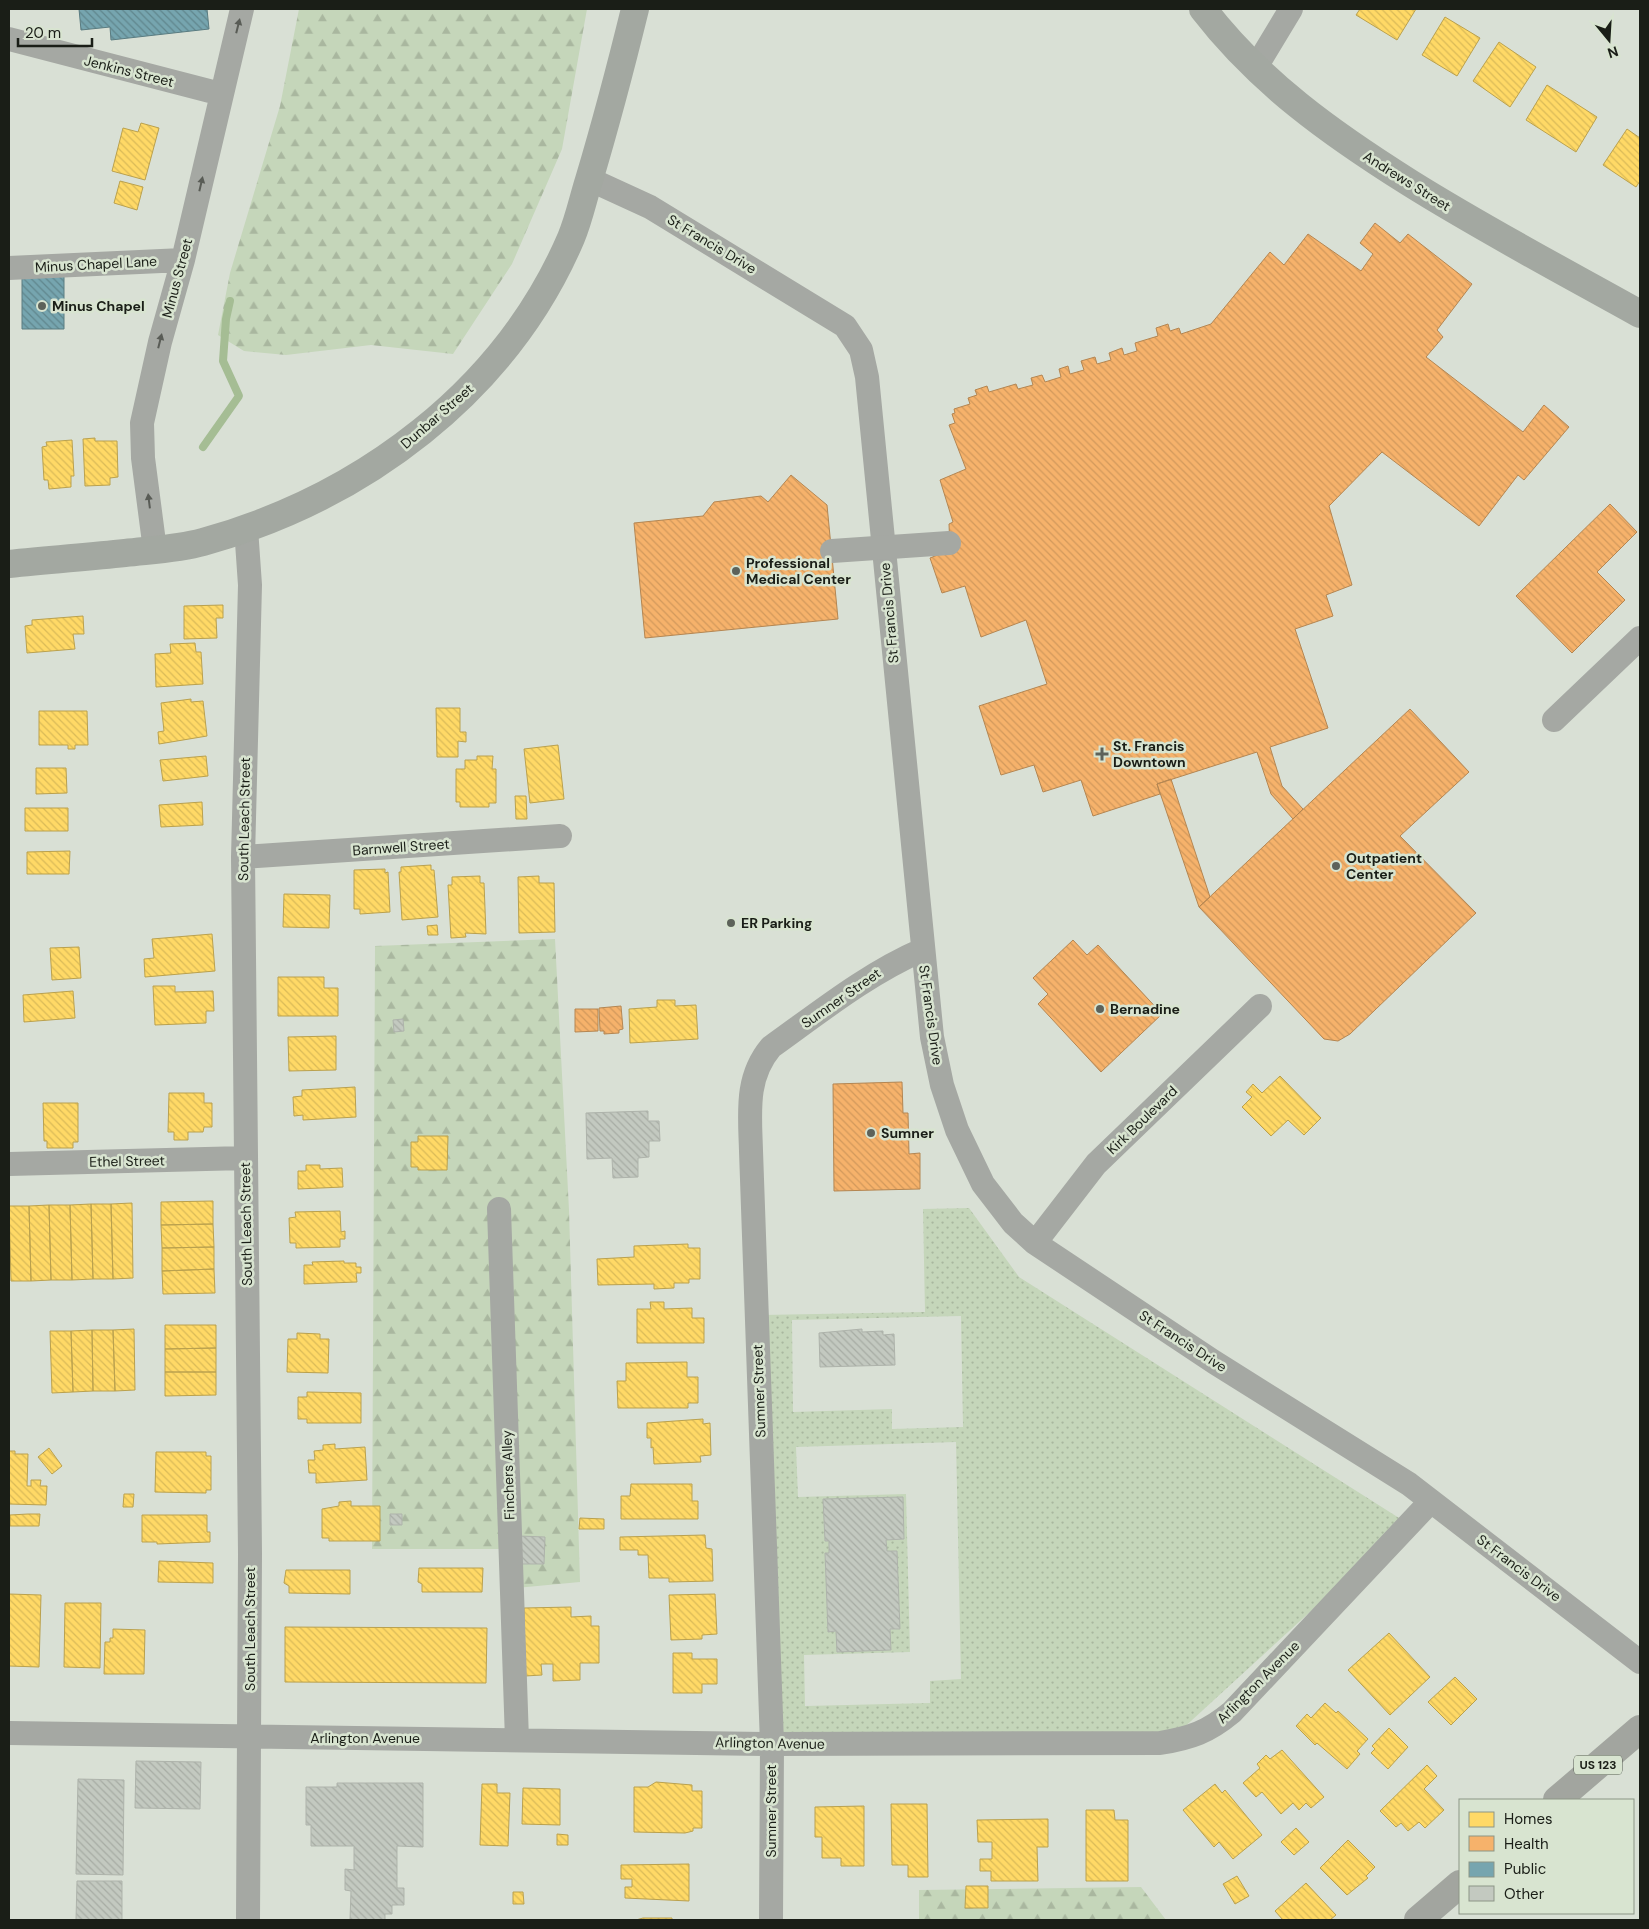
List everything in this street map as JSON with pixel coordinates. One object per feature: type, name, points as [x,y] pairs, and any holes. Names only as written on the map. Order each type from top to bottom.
[{"type":"highway","name":"US 123","points":[[1558,1799],[1640,1729]]},
{"type":"highway","points":[[1418,1920],[1459,1885]]},
{"type":"street","name":"Minus Street","points":[[155,550],[143,458],[142,423],[160,342],[183,260],[242,9]]},
{"type":"street","name":"Dunbar Street","points":[[9,564],[155,550],[201,543],[308,504],[354,480],[416,438],[486,372],[536,304],[564,253],[607,121],[635,9]]},
{"type":"street","name":"Andrews Street","points":[[1204,9],[1256,67],[1292,101],[1314,116],[1342,140],[1456,211],[1640,314]]},
{"type":"street","points":[[1256,67],[1291,9]]},
{"type":"street","name":"Jenkins Street","points":[[9,39],[221,94]]},
{"type":"street","name":"St Francis Drive","points":[[589,179],[650,207],[788,290],[845,326],[861,350],[868,387],[922,950],[937,1061],[957,1130],[983,1184],[993,1199],[1034,1243],[1214,1362],[1409,1484],[1640,1662]]},
{"type":"street","name":"Minus Chapel Lane","points":[[9,268],[183,260]]},
{"type":"street","name":"South Leach Street","points":[[246,528],[250,585],[243,857],[250,1738],[248,1920]]},
{"type":"street","points":[[832,551],[949,543]]},
{"type":"street","points":[[1554,720],[1640,638]]},
{"type":"street","name":"Barnwell Street","points":[[243,857],[560,836]]},
{"type":"street","name":"Sumner Street","points":[[771,1920],[772,1744],[751,1143],[752,1082],[764,1056],[771,1047],[892,963],[922,950]]},
{"type":"street","name":"Kirk Boulevard","points":[[1034,1243],[1096,1164],[1260,1006]]},
{"type":"street","name":"Ethel Street","points":[[9,1164],[245,1158]]},
{"type":"street","name":"Finchers Alley","points":[[499,1210],[516,1740]]},
{"type":"street","name":"Arlington Avenue","points":[[9,1733],[250,1738],[772,1744],[1160,1743],[1190,1738],[1214,1727],[1232,1712],[1431,1501]]},
{"type":"green space","points":[[299,9],[587,9],[562,149],[512,264],[453,354],[371,345],[286,355],[244,351],[218,335],[230,273],[280,106]]},
{"type":"green space","points":[[555,939],[569,1210],[580,1582],[504,1589],[504,1549],[372,1549],[375,946]]},
{"type":"green space","points":[[969,1208],[1019,1277],[1407,1523],[1167,1743],[762,1738],[759,1315],[925,1312],[923,1209]],"holes":[[[961,1316],[963,1427],[892,1429],[892,1409],[793,1412],[792,1320]],[[956,1442],[961,1679],[930,1681],[930,1703],[805,1706],[804,1655],[910,1652],[906,1494],[798,1497],[796,1447]],[[903,1497],[904,1539],[886,1540],[887,1551],[897,1551],[899,1629],[828,1632],[825,1553],[829,1553],[829,1541],[825,1541],[824,1500]]]},
{"type":"green space","points":[[1141,1887],[1166,1920],[919,1920],[919,1890]]},
{"type":"building: Homes","points":[[1360,9],[1416,9],[1397,40],[1356,15]]},
{"type":"building: Homes","points":[[1445,17],[1480,38],[1457,76],[1422,55]]},
{"type":"building: Homes","points":[[1499,42],[1536,67],[1510,107],[1473,81]]},
{"type":"building: Homes","points":[[1547,85],[1597,117],[1576,152],[1526,120]]},
{"type":"building: Homes","points":[[141,123],[159,128],[145,180],[112,171],[123,128],[138,132]]},
{"type":"building: Homes","points":[[1627,129],[1640,138],[1640,181],[1636,187],[1603,165]]},
{"type":"building: Homes","points":[[120,181],[143,187],[137,210],[114,203]]},
{"type":"building: Homes","points":[[95,438],[95,441],[117,441],[118,477],[110,478],[110,485],[85,486],[83,439]]},
{"type":"building: Homes","points":[[72,440],[74,476],[71,476],[71,487],[49,489],[48,480],[44,480],[42,447],[47,446],[46,442]]},
{"type":"building: Homes","points":[[223,605],[223,618],[216,618],[217,638],[184,639],[184,606]]},
{"type":"building: Homes","points":[[83,616],[84,634],[73,634],[75,649],[27,653],[25,626],[32,625],[32,620]]},
{"type":"building: Homes","points":[[195,643],[196,652],[201,652],[203,684],[156,687],[155,654],[171,653],[170,644]]},
{"type":"building: Homes","points":[[191,699],[191,702],[203,701],[207,736],[159,744],[158,732],[164,731],[161,703]]},
{"type":"building: Homes","points":[[436,708],[460,708],[460,732],[466,732],[466,742],[458,741],[458,757],[437,757]]},
{"type":"building: Homes","points":[[39,711],[87,711],[88,745],[75,745],[75,749],[68,749],[68,745],[39,745]]},
{"type":"building: Homes","points":[[558,745],[564,799],[530,803],[524,749]]},
{"type":"building: Homes","points":[[206,756],[208,776],[163,781],[160,760]]},
{"type":"building: Homes","points":[[477,756],[493,756],[492,769],[496,769],[496,803],[489,803],[489,807],[460,807],[460,802],[456,802],[456,769],[465,769],[465,760],[477,760]]},
{"type":"building: Homes","points":[[36,768],[66,768],[67,793],[36,794]]},
{"type":"building: Homes","points":[[515,796],[526,796],[527,819],[516,819]]},
{"type":"building: Homes","points":[[202,802],[203,825],[161,827],[159,805]]},
{"type":"building: Homes","points":[[25,808],[68,808],[68,831],[25,831]]},
{"type":"building: Homes","points":[[70,851],[69,874],[27,874],[27,852]]},
{"type":"building: Homes","points":[[431,865],[431,870],[434,870],[438,917],[402,920],[399,872],[401,872],[401,867]]},
{"type":"building: Homes","points":[[385,869],[385,873],[388,872],[390,912],[360,914],[360,909],[354,909],[354,870]]},
{"type":"building: Homes","points":[[480,876],[480,883],[484,883],[486,934],[465,933],[466,937],[451,938],[448,885],[452,885],[452,877]]},
{"type":"building: Homes","points":[[539,876],[539,883],[554,883],[555,932],[519,933],[518,877]]},
{"type":"building: Homes","points":[[284,894],[330,895],[329,928],[283,927]]},
{"type":"building: Homes","points":[[437,925],[438,935],[428,935],[427,926]]},
{"type":"building: Homes","points":[[212,934],[215,971],[145,977],[144,959],[154,958],[152,939]]},
{"type":"building: Homes","points":[[79,947],[81,978],[52,980],[50,948]]},
{"type":"building: Homes","points":[[278,977],[324,977],[324,988],[338,988],[338,1016],[278,1016]]},
{"type":"building: Homes","points":[[153,986],[175,986],[175,992],[213,991],[214,1011],[206,1011],[206,1023],[155,1025]]},
{"type":"building: Homes","points":[[73,991],[75,1018],[24,1022],[23,995]]},
{"type":"building: Homes","points":[[657,1000],[675,1000],[675,1006],[696,1005],[698,1039],[630,1043],[629,1009],[657,1007]]},
{"type":"building: Homes","points":[[336,1036],[336,1070],[289,1071],[288,1037]]},
{"type":"building: Homes","points":[[1280,1076],[1321,1118],[1304,1135],[1288,1120],[1271,1136],[1242,1107],[1252,1097],[1246,1092],[1253,1084],[1262,1093]]},
{"type":"building: Homes","points":[[355,1087],[356,1117],[303,1120],[303,1115],[294,1116],[293,1097],[302,1096],[302,1090]]},
{"type":"building: Homes","points":[[169,1093],[204,1093],[204,1103],[212,1103],[212,1127],[204,1127],[203,1132],[188,1132],[188,1140],[174,1140],[174,1132],[168,1132]]},
{"type":"building: Homes","points":[[43,1103],[78,1103],[78,1142],[73,1142],[73,1148],[47,1148],[47,1141],[44,1141]]},
{"type":"building: Homes","points":[[418,1136],[448,1136],[447,1170],[418,1170],[418,1167],[411,1167],[411,1142],[418,1142]]},
{"type":"building: Homes","points":[[306,1165],[320,1165],[320,1169],[342,1168],[343,1187],[298,1189],[298,1171],[306,1171]]},
{"type":"building: Homes","points":[[213,1201],[213,1224],[161,1225],[161,1202]]},
{"type":"building: Homes","points":[[132,1203],[133,1278],[113,1279],[111,1204]]},
{"type":"building: Homes","points":[[91,1204],[93,1279],[72,1280],[70,1205]]},
{"type":"building: Homes","points":[[91,1204],[111,1204],[113,1279],[93,1279]]},
{"type":"building: Homes","points":[[49,1205],[51,1280],[31,1281],[29,1206]]},
{"type":"building: Homes","points":[[49,1205],[70,1205],[72,1280],[51,1280]]},
{"type":"building: Homes","points":[[9,1206],[29,1206],[31,1281],[11,1281]]},
{"type":"building: Homes","points":[[340,1211],[341,1232],[345,1231],[345,1239],[340,1239],[340,1247],[296,1248],[296,1243],[290,1243],[289,1218],[296,1217],[295,1212]]},
{"type":"building: Homes","points":[[213,1224],[214,1247],[162,1248],[161,1225]]},
{"type":"building: Homes","points":[[688,1244],[688,1248],[700,1248],[700,1279],[689,1279],[689,1283],[674,1283],[674,1288],[654,1289],[654,1284],[598,1285],[597,1259],[634,1257],[634,1246]]},
{"type":"building: Homes","points":[[214,1247],[214,1269],[162,1271],[162,1248]]},
{"type":"building: Homes","points":[[344,1261],[344,1263],[356,1263],[356,1267],[361,1267],[361,1273],[356,1273],[357,1282],[304,1284],[304,1265],[313,1265],[312,1262]]},
{"type":"building: Homes","points":[[214,1269],[215,1293],[163,1294],[162,1271]]},
{"type":"building: Homes","points":[[650,1302],[664,1302],[664,1309],[692,1308],[692,1318],[704,1318],[704,1343],[637,1343],[637,1309],[651,1309]]},
{"type":"building: Homes","points":[[165,1325],[216,1325],[216,1348],[165,1349]]},
{"type":"building: Homes","points":[[134,1329],[135,1390],[115,1391],[113,1330]]},
{"type":"building: Homes","points":[[92,1330],[93,1391],[73,1392],[71,1331]]},
{"type":"building: Homes","points":[[92,1330],[113,1330],[115,1391],[93,1391]]},
{"type":"building: Homes","points":[[50,1331],[71,1331],[73,1392],[52,1393]]},
{"type":"building: Homes","points":[[297,1333],[320,1334],[320,1339],[329,1339],[328,1373],[287,1372],[288,1339],[297,1339]]},
{"type":"building: Homes","points":[[216,1348],[216,1372],[165,1372],[165,1349]]},
{"type":"building: Homes","points":[[687,1362],[687,1377],[698,1377],[698,1403],[688,1403],[688,1408],[618,1408],[617,1381],[626,1381],[626,1363]]},
{"type":"building: Homes","points":[[165,1372],[216,1372],[216,1395],[165,1396]]},
{"type":"building: Homes","points":[[307,1392],[361,1393],[361,1423],[307,1423],[307,1419],[298,1419],[298,1397],[307,1397]]},
{"type":"building: Homes","points":[[703,1419],[703,1424],[710,1423],[711,1455],[700,1456],[701,1462],[654,1464],[651,1438],[647,1438],[647,1423]]},
{"type":"building: Homes","points":[[335,1444],[335,1449],[365,1447],[367,1480],[316,1483],[316,1473],[309,1473],[308,1460],[315,1460],[314,1451],[323,1450],[323,1445]]},
{"type":"building: Homes","points":[[49,1448],[62,1466],[52,1474],[38,1457]]},
{"type":"building: Homes","points":[[9,1451],[15,1451],[15,1454],[28,1454],[27,1486],[31,1486],[31,1480],[41,1480],[40,1486],[47,1486],[46,1505],[9,1504]]},
{"type":"building: Homes","points":[[156,1452],[206,1452],[206,1456],[211,1456],[211,1490],[206,1490],[206,1493],[155,1492]]},
{"type":"building: Homes","points":[[631,1484],[692,1484],[692,1501],[698,1501],[698,1519],[621,1519],[621,1496],[630,1496]]},
{"type":"building: Homes","points":[[124,1494],[134,1494],[133,1507],[123,1507]]},
{"type":"building: Homes","points":[[351,1501],[351,1506],[380,1506],[380,1541],[329,1541],[329,1538],[322,1538],[322,1509],[339,1506],[339,1502]]},
{"type":"building: Homes","points":[[40,1514],[39,1526],[10,1526],[10,1515]]},
{"type":"building: Homes","points":[[142,1515],[207,1515],[207,1532],[210,1532],[210,1542],[157,1544],[157,1542],[142,1542]]},
{"type":"building: Homes","points":[[580,1518],[604,1519],[604,1529],[579,1529]]},
{"type":"building: Homes","points":[[705,1535],[706,1548],[712,1549],[713,1581],[669,1582],[669,1578],[649,1578],[648,1555],[638,1555],[638,1550],[620,1550],[620,1537]]},
{"type":"building: Homes","points":[[159,1561],[213,1563],[213,1583],[158,1582]]},
{"type":"building: Homes","points":[[419,1568],[483,1568],[482,1592],[422,1592],[422,1584],[418,1582]]},
{"type":"building: Homes","points":[[286,1570],[350,1570],[350,1594],[289,1593],[289,1586],[284,1583]]},
{"type":"building: Homes","points":[[9,1594],[41,1595],[39,1667],[9,1666]]},
{"type":"building: Homes","points":[[715,1594],[717,1634],[702,1635],[702,1639],[671,1640],[669,1595]]},
{"type":"building: Homes","points":[[65,1603],[101,1603],[100,1668],[64,1667]]},
{"type":"building: Homes","points":[[571,1607],[571,1617],[591,1616],[591,1626],[599,1626],[599,1663],[580,1663],[580,1680],[553,1681],[553,1664],[541,1664],[542,1675],[525,1676],[524,1608]]},
{"type":"building: Homes","points":[[285,1627],[487,1628],[486,1683],[285,1682]]},
{"type":"building: Homes","points":[[113,1629],[145,1630],[144,1674],[104,1674],[105,1642],[110,1642],[110,1638],[113,1638]]},
{"type":"building: Homes","points":[[1389,1633],[1430,1677],[1390,1715],[1348,1670]]},
{"type":"building: Homes","points":[[673,1653],[692,1653],[692,1659],[717,1659],[717,1684],[702,1684],[702,1693],[673,1693]]},
{"type":"building: Homes","points":[[1455,1677],[1477,1699],[1451,1725],[1428,1702]]},
{"type":"building: Homes","points":[[1325,1703],[1336,1713],[1338,1711],[1368,1739],[1357,1751],[1360,1754],[1347,1769],[1317,1743],[1315,1745],[1296,1726],[1307,1714],[1311,1718]]},
{"type":"building: Homes","points":[[1389,1728],[1408,1747],[1388,1769],[1371,1753],[1375,1749],[1372,1746]]},
{"type":"building: Homes","points":[[1282,1750],[1324,1797],[1311,1808],[1306,1803],[1299,1810],[1293,1803],[1281,1814],[1262,1792],[1256,1797],[1243,1783],[1260,1768],[1257,1764],[1266,1755],[1270,1759]]},
{"type":"building: Homes","points":[[1427,1765],[1437,1776],[1424,1789],[1444,1810],[1425,1828],[1419,1822],[1408,1831],[1401,1823],[1396,1827],[1380,1811]]},
{"type":"building: Homes","points":[[656,1782],[692,1785],[692,1791],[702,1791],[702,1828],[693,1828],[693,1831],[685,1833],[634,1832],[634,1787],[648,1787]]},
{"type":"building: Homes","points":[[482,1784],[497,1784],[497,1793],[510,1793],[508,1846],[480,1845]]},
{"type":"building: Homes","points":[[1215,1784],[1222,1793],[1225,1790],[1262,1835],[1233,1859],[1219,1842],[1214,1847],[1183,1810]]},
{"type":"building: Homes","points":[[523,1788],[560,1789],[560,1825],[522,1824]]},
{"type":"building: Homes","points":[[891,1804],[927,1804],[928,1877],[908,1877],[908,1865],[892,1865]]},
{"type":"building: Homes","points":[[864,1806],[864,1866],[841,1866],[841,1858],[822,1858],[822,1837],[815,1837],[815,1807]]},
{"type":"building: Homes","points":[[1086,1810],[1114,1810],[1115,1820],[1128,1820],[1128,1881],[1086,1881]]},
{"type":"building: Homes","points":[[1048,1819],[1048,1847],[1037,1847],[1038,1881],[991,1881],[991,1871],[980,1871],[980,1859],[992,1859],[992,1842],[978,1842],[977,1820]]},
{"type":"building: Homes","points":[[1296,1828],[1309,1842],[1294,1855],[1281,1842]]},
{"type":"building: Homes","points":[[557,1834],[568,1835],[568,1845],[557,1845]]},
{"type":"building: Homes","points":[[1348,1840],[1375,1867],[1366,1876],[1368,1878],[1347,1895],[1320,1868]]},
{"type":"building: Homes","points":[[689,1864],[689,1901],[625,1898],[625,1887],[632,1887],[632,1879],[621,1879],[621,1865]]},
{"type":"building: Homes","points":[[1237,1876],[1249,1896],[1235,1904],[1223,1884]]},
{"type":"building: Homes","points":[[1306,1883],[1336,1915],[1330,1920],[1283,1920],[1275,1911]]},
{"type":"building: Homes","points":[[966,1886],[988,1886],[988,1908],[965,1908]]},
{"type":"building: Homes","points":[[513,1892],[523,1892],[524,1904],[513,1904]]},
{"type":"building: Homes","points":[[643,1918],[672,1918],[672,1920],[636,1920]]},
{"type":"building: Health","points":[[1375,223],[1400,243],[1408,234],[1472,284],[1437,330],[1443,337],[1426,357],[1523,432],[1544,405],[1569,427],[1524,480],[1518,475],[1479,526],[1382,452],[1329,506],[1352,585],[1326,595],[1333,616],[1295,629],[1328,728],[1270,747],[1282,786],[1303,809],[1293,819],[1271,794],[1257,752],[1157,784],[1160,794],[1093,816],[1081,780],[1043,792],[1034,765],[1001,775],[979,706],[1047,684],[1026,620],[981,637],[965,586],[942,593],[930,558],[950,550],[949,524],[953,522],[940,480],[966,469],[949,425],[955,423],[952,414],[955,413],[954,409],[970,404],[968,398],[977,395],[975,390],[987,386],[989,392],[1016,384],[1018,389],[1033,385],[1031,378],[1042,375],[1045,382],[1061,377],[1059,369],[1068,366],[1070,374],[1084,370],[1081,361],[1095,357],[1097,364],[1111,360],[1109,353],[1122,348],[1124,355],[1137,351],[1135,343],[1158,336],[1156,328],[1168,324],[1170,331],[1179,328],[1181,334],[1211,324],[1270,252],[1284,265],[1308,234],[1361,271],[1373,254],[1360,243]]},
{"type":"building: Health","name":"Professional Medical Center","points":[[791,475],[827,505],[838,619],[645,638],[634,523],[703,516],[714,502],[761,496],[768,502]]},
{"type":"building: Health","points":[[1610,504],[1637,532],[1597,572],[1625,600],[1572,653],[1516,596]]},
{"type":"building: Health","name":"Outpatient Center","points":[[1410,709],[1469,772],[1400,836],[1476,913],[1350,1034],[1338,1041],[1324,1039],[1199,907]]},
{"type":"building: Health","points":[[1171,779],[1210,897],[1199,907],[1157,784]]},
{"type":"building: Health","name":"Bernadine","points":[[1073,940],[1087,955],[1098,945],[1162,1014],[1101,1072],[1038,1004],[1048,994],[1033,978]]},
{"type":"building: Health","points":[[621,1006],[623,1029],[619,1030],[619,1033],[604,1034],[604,1031],[600,1031],[599,1008]]},
{"type":"building: Health","points":[[575,1009],[598,1009],[598,1031],[575,1032]]},
{"type":"building: Health","name":"Sumner","points":[[902,1082],[903,1113],[908,1113],[909,1154],[920,1153],[920,1189],[834,1191],[833,1084]]},
{"type":"building: Public","points":[[79,9],[207,9],[209,29],[111,40],[110,27],[81,30]]},
{"type":"building: Public","points":[[22,275],[64,275],[64,329],[22,329]]},
{"type":"building: Other","points":[[403,1019],[404,1031],[394,1032],[393,1020]]},
{"type":"building: Other","points":[[648,1111],[648,1121],[659,1121],[660,1141],[649,1141],[649,1157],[638,1158],[638,1177],[613,1178],[612,1158],[587,1159],[586,1113]]},
{"type":"building: Other","points":[[862,1329],[862,1332],[883,1331],[883,1335],[894,1334],[895,1365],[820,1367],[819,1333]]},
{"type":"building: Other","points":[[903,1497],[904,1539],[886,1540],[887,1551],[897,1551],[900,1629],[890,1629],[891,1650],[837,1652],[836,1631],[828,1632],[825,1553],[829,1553],[829,1541],[825,1541],[823,1499]]},
{"type":"building: Other","points":[[390,1514],[402,1514],[402,1525],[390,1525]]},
{"type":"building: Other","points":[[519,1536],[545,1537],[544,1564],[518,1564]]},
{"type":"building: Other","points":[[136,1761],[201,1762],[200,1809],[135,1808]]},
{"type":"building: Other","points":[[78,1779],[124,1780],[123,1875],[76,1874]]},
{"type":"building: Other","points":[[337,1783],[423,1783],[423,1847],[397,1846],[397,1888],[404,1888],[404,1905],[392,1905],[392,1914],[385,1914],[385,1920],[350,1920],[351,1891],[345,1890],[345,1869],[354,1870],[354,1846],[311,1846],[311,1825],[306,1825],[306,1787],[337,1787]]},
{"type":"building: Other","points":[[77,1881],[122,1881],[122,1920],[76,1920]]},
{"type":"waterway","points":[[203,447],[239,396],[223,361],[226,319],[230,301]]},
{"type":"place","name":"Minus Chapel","points":[[42,306]]},
{"type":"place","name":"Professional Medical Center","points":[[736,571]]},
{"type":"place","name":"St. Francis Downtown","points":[[1102,754]]},
{"type":"place","name":"Outpatient Center","points":[[1336,866]]},
{"type":"place","name":"ER Parking","points":[[731,923]]},
{"type":"place","name":"Bernadine","points":[[1100,1009]]},
{"type":"place","name":"Sumner","points":[[871,1133]]}]
